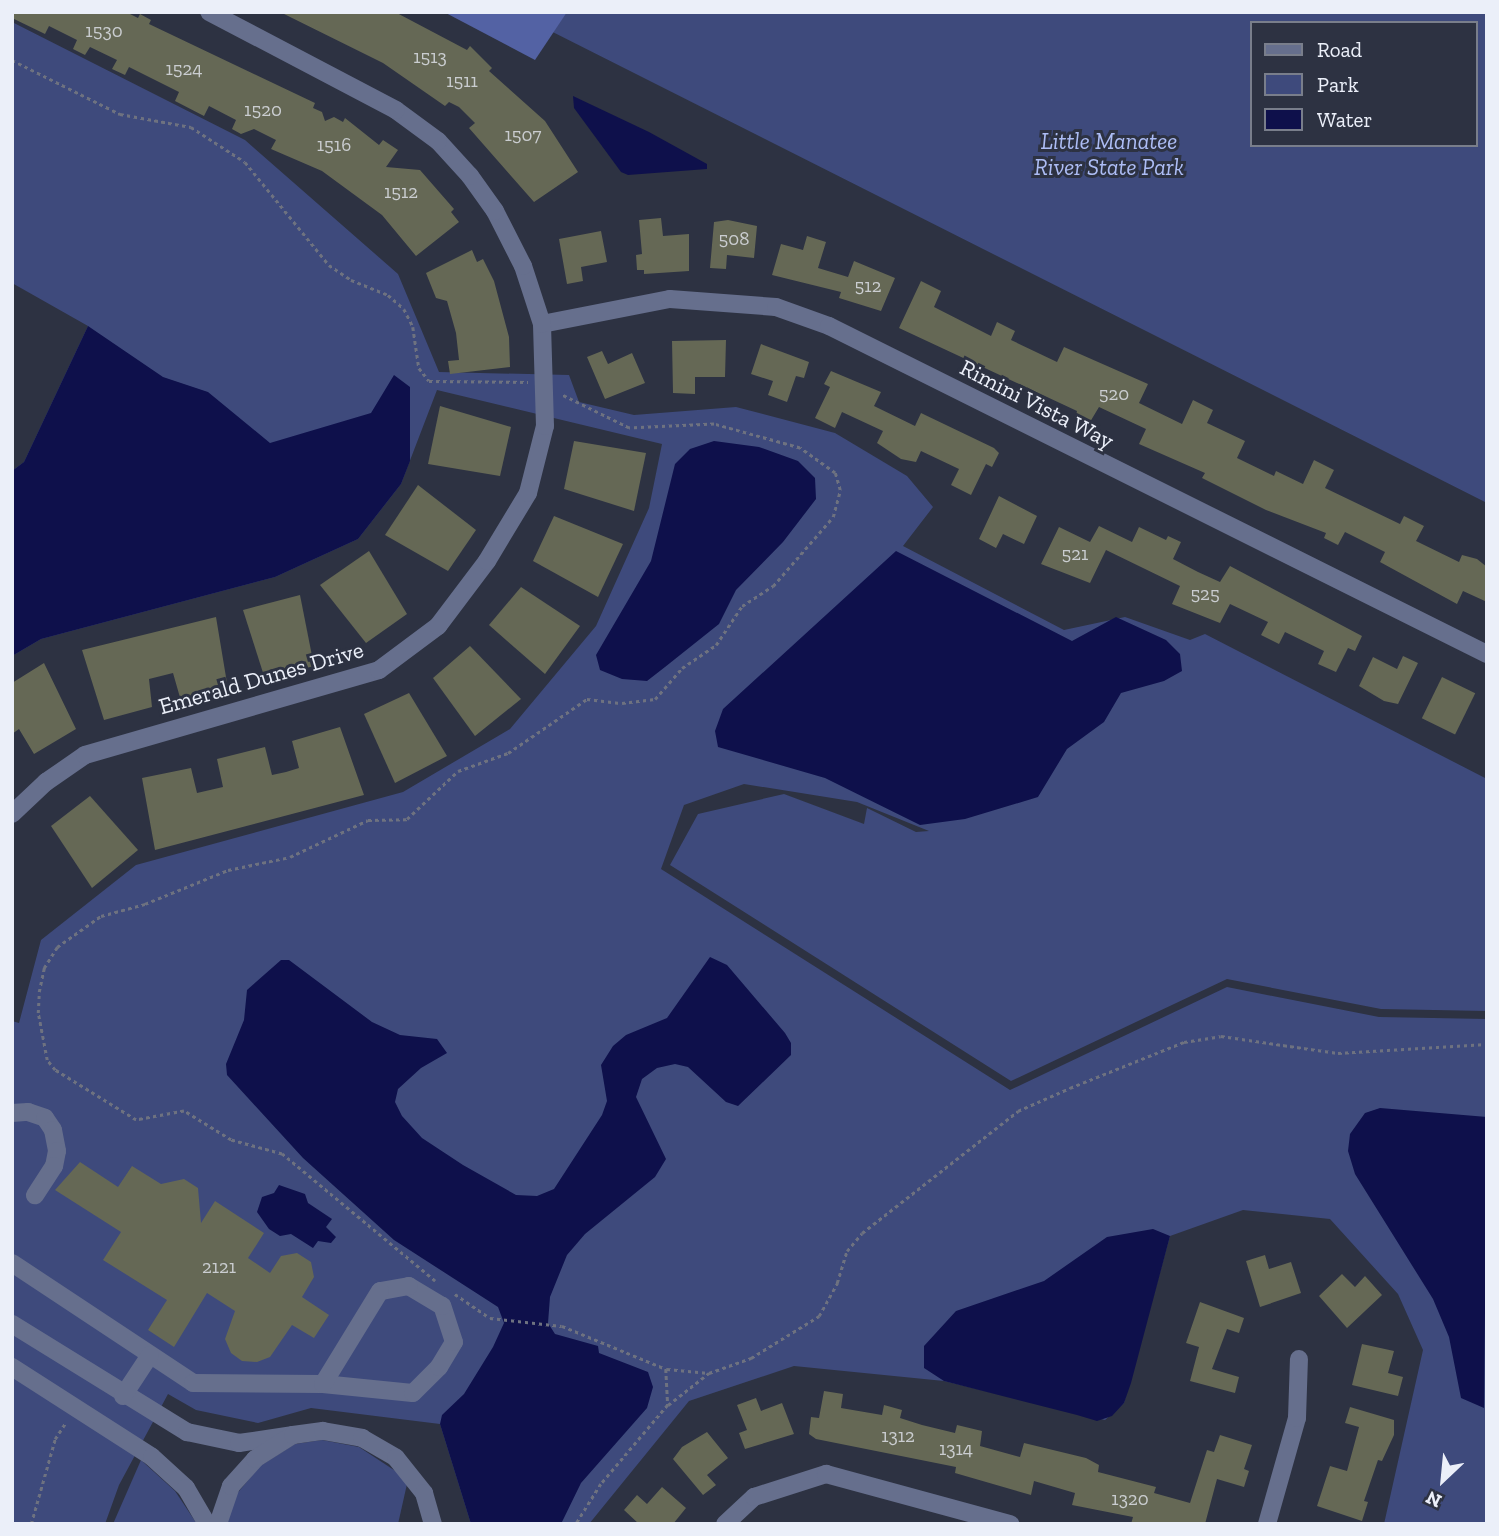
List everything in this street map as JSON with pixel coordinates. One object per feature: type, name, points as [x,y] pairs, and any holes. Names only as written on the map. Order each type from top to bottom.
[{"type":"street","name":"Emerald Dunes Drive","points":[[12,814],[46,782],[85,755],[379,670],[439,626],[487,561],[528,493],[545,426],[542,324],[523,266],[495,211],[438,141],[363,90],[209,12]]},
{"type":"street","name":"Rimini Vista Way","points":[[542,324],[670,299],[776,307],[829,326],[1487,654]]},
{"type":"street","points":[[12,1113],[28,1112],[45,1118],[54,1130],[57,1151],[54,1166],[35,1195]]},
{"type":"street","points":[[12,1263],[193,1383],[323,1384],[413,1393],[439,1367],[454,1342],[442,1306],[409,1286],[380,1291],[323,1384]]},
{"type":"street","points":[[12,1324],[172,1426],[199,1436],[250,1443],[293,1435],[348,1434],[384,1449],[416,1480],[433,1524]]},
{"type":"street","points":[[123,1396],[150,1355]]},
{"type":"street","points":[[1267,1524],[1297,1418],[1298,1359]]},
{"type":"street","points":[[12,1367],[176,1477],[207,1524]]},
{"type":"street","points":[[218,1524],[237,1477],[255,1459],[293,1435]]},
{"type":"street","points":[[725,1524],[754,1497],[826,1474],[1010,1524]]},
{"type":"path","points":[[576,1524],[601,1484],[668,1405],[709,1373],[751,1358],[818,1316],[837,1283],[847,1251],[862,1234],[1018,1111],[1184,1042],[1221,1036],[1338,1053],[1487,1044]]},
{"type":"path","points":[[490,1318],[562,1326],[666,1368],[709,1373]]},
{"type":"path","points":[[666,1368],[668,1405]]},
{"type":"path","points":[[31,1524],[55,1439],[75,1408]]},
{"type":"green space","name":"Little Manatee River State Park","points":[[513,12],[1487,12],[1487,503]]},
{"type":"green space","points":[[12,22],[245,140],[398,274],[439,372],[569,375],[579,402],[634,415],[736,407],[835,433],[907,476],[933,507],[903,546],[1064,630],[1125,617],[1190,640],[1205,634],[1487,779],[1487,1011],[1381,1009],[1227,979],[1011,1081],[670,865],[698,814],[784,794],[864,824],[867,808],[916,832],[929,831],[857,802],[744,784],[684,805],[661,869],[1010,1090],[1227,987],[1379,1017],[1487,1019],[1487,1524],[1384,1524],[1423,1350],[1398,1294],[1330,1219],[1243,1210],[1170,1236],[1124,1403],[1105,1420],[944,1381],[794,1366],[689,1401],[589,1524],[471,1524],[440,1424],[311,1408],[258,1423],[196,1410],[168,1394],[119,1485],[105,1524],[12,1524],[12,1021],[19,1023],[41,940],[136,865],[403,792],[510,729],[596,626],[649,508],[662,444],[437,390],[401,484],[358,539],[275,577],[41,639],[12,656],[12,471],[24,462],[88,326],[12,283]]},
{"type":"green space","points":[[322,1440],[359,1447],[400,1474],[407,1484],[398,1524],[227,1524],[234,1497],[260,1466],[295,1444]]},
{"type":"green space","points":[[141,1460],[175,1491],[197,1524],[113,1524]]},
{"type":"shaded area","points":[[444,12],[567,12],[535,60]]},
{"type":"water","points":[[573,96],[649,132],[707,164],[707,169],[628,175],[621,172],[574,108]]},
{"type":"water","points":[[88,326],[163,377],[208,392],[270,443],[371,413],[394,375],[410,387],[410,461],[401,484],[358,539],[275,577],[41,639],[12,656],[12,471],[24,462]]},
{"type":"water","points":[[714,441],[759,447],[798,461],[815,478],[816,499],[783,542],[736,590],[719,624],[665,667],[647,681],[622,679],[600,670],[596,655],[651,561],[675,464],[690,449]]},
{"type":"water","points":[[896,551],[1072,641],[1116,617],[1166,640],[1180,654],[1182,671],[1164,681],[1121,693],[1104,722],[1067,749],[1038,797],[965,819],[920,825],[825,778],[718,747],[715,731],[723,709]]},
{"type":"water","points":[[710,957],[727,965],[785,1033],[791,1043],[791,1055],[738,1106],[726,1102],[688,1067],[675,1064],[657,1068],[642,1079],[636,1097],[666,1159],[655,1177],[585,1234],[567,1255],[550,1297],[548,1323],[555,1334],[598,1346],[599,1353],[648,1372],[653,1387],[647,1408],[581,1483],[561,1524],[471,1524],[440,1424],[442,1415],[464,1394],[493,1347],[504,1323],[498,1307],[394,1240],[303,1158],[227,1075],[226,1064],[244,1020],[247,990],[281,960],[289,960],[372,1022],[400,1035],[437,1039],[447,1053],[421,1068],[398,1089],[395,1102],[402,1116],[422,1138],[463,1165],[516,1195],[537,1196],[554,1189],[602,1115],[607,1101],[601,1065],[613,1046],[626,1035],[667,1018]]},
{"type":"water","points":[[1380,1108],[1487,1117],[1484,1408],[1461,1398],[1449,1337],[1433,1299],[1355,1174],[1348,1151],[1350,1134],[1365,1113]]},
{"type":"water","points":[[279,1185],[305,1194],[308,1203],[332,1219],[326,1227],[336,1237],[331,1243],[318,1241],[313,1248],[291,1234],[280,1236],[269,1229],[257,1212],[262,1197],[274,1193]]},
{"type":"water","points":[[1153,1229],[1170,1236],[1131,1383],[1124,1403],[1112,1416],[1097,1421],[944,1381],[924,1368],[924,1346],[956,1311],[1044,1281],[1107,1237]]},
{"type":"building","points":[[12,12],[126,12],[138,18],[140,14],[151,20],[149,24],[315,103],[313,108],[322,112],[325,121],[334,117],[343,122],[345,118],[379,145],[383,140],[398,150],[386,167],[420,170],[454,209],[451,212],[459,222],[416,256],[382,215],[322,171],[271,149],[276,140],[254,129],[241,134],[232,129],[236,120],[209,106],[204,116],[175,101],[179,92],[129,67],[125,75],[112,69],[117,60],[90,47],[85,55],[73,49],[77,40],[49,26],[45,34],[12,18]]},
{"type":"building","points":[[280,12],[395,12],[467,50],[470,46],[492,68],[489,71],[545,121],[578,172],[534,202],[469,128],[475,123],[459,107],[449,102],[445,106],[383,63]]},
{"type":"building","points":[[661,218],[663,236],[689,234],[689,271],[644,274],[644,270],[637,270],[636,255],[642,254],[639,220]]},
{"type":"building","points":[[728,220],[757,226],[754,258],[727,255],[726,269],[710,268],[714,222]]},
{"type":"building","points":[[601,231],[607,262],[581,267],[583,281],[567,284],[559,239]]},
{"type":"building","points":[[807,236],[826,242],[818,268],[848,277],[854,261],[895,278],[881,311],[839,298],[841,292],[772,275],[781,244],[803,250]]},
{"type":"building","points":[[472,250],[477,262],[483,259],[494,281],[509,337],[510,367],[450,374],[448,361],[459,360],[456,333],[447,301],[436,298],[426,273]]},
{"type":"building","points":[[921,281],[941,291],[934,307],[991,336],[997,322],[1015,331],[1011,340],[1057,362],[1064,347],[1148,384],[1139,403],[1182,424],[1193,400],[1213,410],[1207,423],[1245,441],[1237,458],[1274,476],[1276,471],[1303,484],[1314,460],[1334,470],[1325,488],[1400,524],[1404,516],[1424,526],[1416,541],[1459,562],[1462,555],[1477,559],[1487,567],[1487,602],[1463,591],[1457,604],[1380,562],[1385,552],[1345,532],[1338,545],[1324,538],[1326,533],[1266,510],[1202,478],[1205,473],[1139,444],[1146,429],[1099,407],[1090,422],[1076,415],[1077,411],[899,328]]},
{"type":"building","points":[[726,340],[725,377],[695,377],[695,394],[673,393],[672,341]]},
{"type":"building","points":[[761,344],[809,362],[804,378],[796,376],[787,402],[768,395],[773,381],[751,374]]},
{"type":"building","points":[[602,351],[608,364],[632,353],[645,383],[605,399],[587,357]]},
{"type":"building","points":[[831,371],[881,392],[874,406],[915,426],[921,413],[994,448],[999,453],[992,467],[986,464],[971,495],[951,485],[959,469],[921,451],[916,462],[901,459],[877,443],[883,431],[842,412],[835,428],[815,418],[830,387],[824,384]]},
{"type":"building","points":[[440,406],[511,427],[500,476],[428,464]]},
{"type":"building","points":[[574,441],[646,453],[634,511],[564,489]]},
{"type":"building","points":[[418,485],[476,530],[448,571],[385,535]]},
{"type":"building","points":[[999,496],[1037,516],[1024,544],[1003,534],[996,548],[979,539]]},
{"type":"building","points":[[554,516],[623,544],[598,597],[533,561]]},
{"type":"building","points":[[1099,526],[1132,542],[1139,527],[1166,540],[1168,536],[1181,542],[1173,559],[1198,572],[1220,582],[1230,566],[1362,636],[1355,651],[1348,648],[1336,672],[1318,664],[1324,651],[1285,632],[1279,644],[1261,635],[1268,622],[1230,604],[1220,623],[1172,604],[1180,586],[1106,550],[1090,583],[1041,564],[1059,527],[1090,542]]},
{"type":"building","points":[[369,551],[407,614],[366,643],[320,585]]},
{"type":"building","points":[[521,587],[580,626],[545,674],[489,625]]},
{"type":"building","points":[[300,595],[314,666],[265,679],[243,610]]},
{"type":"building","points":[[216,617],[228,689],[181,701],[173,673],[149,679],[152,707],[104,720],[82,650]]},
{"type":"building","points":[[470,646],[521,699],[475,736],[433,678]]},
{"type":"building","points":[[1403,656],[1418,663],[1398,704],[1384,701],[1359,686],[1373,657],[1397,669]]},
{"type":"building","points":[[44,663],[76,729],[34,754],[19,729],[12,734],[12,683]]},
{"type":"building","points":[[1442,677],[1475,693],[1455,735],[1422,718]]},
{"type":"building","points":[[409,693],[447,756],[395,783],[364,714]]},
{"type":"building","points":[[340,727],[364,795],[155,850],[142,778],[191,768],[197,793],[223,787],[217,759],[265,747],[272,775],[286,772],[299,768],[292,741]]},
{"type":"building","points":[[90,796],[138,850],[92,888],[51,826]]},
{"type":"building","points":[[80,1162],[118,1187],[132,1166],[161,1184],[184,1179],[198,1188],[201,1223],[215,1201],[264,1233],[248,1258],[270,1273],[281,1256],[297,1253],[311,1262],[314,1277],[302,1297],[329,1315],[314,1338],[292,1325],[270,1357],[257,1362],[242,1361],[231,1353],[225,1339],[235,1311],[207,1293],[174,1347],[148,1330],[167,1300],[103,1260],[121,1232],[55,1190]]},
{"type":"building","points":[[1265,1255],[1269,1269],[1291,1262],[1301,1293],[1260,1307],[1246,1261]]},
{"type":"building","points":[[1342,1274],[1355,1287],[1365,1276],[1382,1295],[1347,1328],[1319,1296]]},
{"type":"building","points":[[1200,1302],[1244,1318],[1239,1333],[1227,1329],[1212,1369],[1239,1377],[1235,1393],[1190,1381],[1199,1347],[1186,1343]]},
{"type":"building","points":[[1362,1344],[1394,1351],[1388,1373],[1403,1377],[1398,1396],[1352,1385]]},
{"type":"building","points":[[824,1391],[843,1394],[841,1408],[882,1415],[884,1405],[902,1410],[900,1418],[922,1425],[955,1433],[957,1425],[982,1431],[980,1446],[1020,1457],[1024,1443],[1086,1458],[1099,1465],[1098,1472],[1156,1487],[1154,1493],[1190,1503],[1207,1450],[1214,1452],[1220,1435],[1252,1445],[1244,1469],[1249,1471],[1244,1487],[1217,1479],[1205,1524],[1131,1524],[1133,1517],[1072,1505],[1075,1493],[1034,1481],[1031,1495],[955,1473],[956,1467],[816,1439],[809,1434],[811,1417],[819,1418]]},
{"type":"building","points":[[756,1398],[761,1411],[782,1403],[794,1434],[745,1449],[739,1433],[747,1430],[737,1405]]},
{"type":"building","points":[[1350,1407],[1394,1420],[1394,1435],[1382,1461],[1378,1460],[1364,1501],[1368,1502],[1362,1521],[1317,1506],[1330,1466],[1347,1471],[1359,1427],[1345,1423]]},
{"type":"building","points":[[707,1432],[728,1458],[707,1475],[716,1485],[703,1495],[673,1459],[682,1447]]},
{"type":"building","points":[[662,1487],[686,1508],[673,1524],[639,1524],[624,1510],[637,1495],[647,1504]]}]
